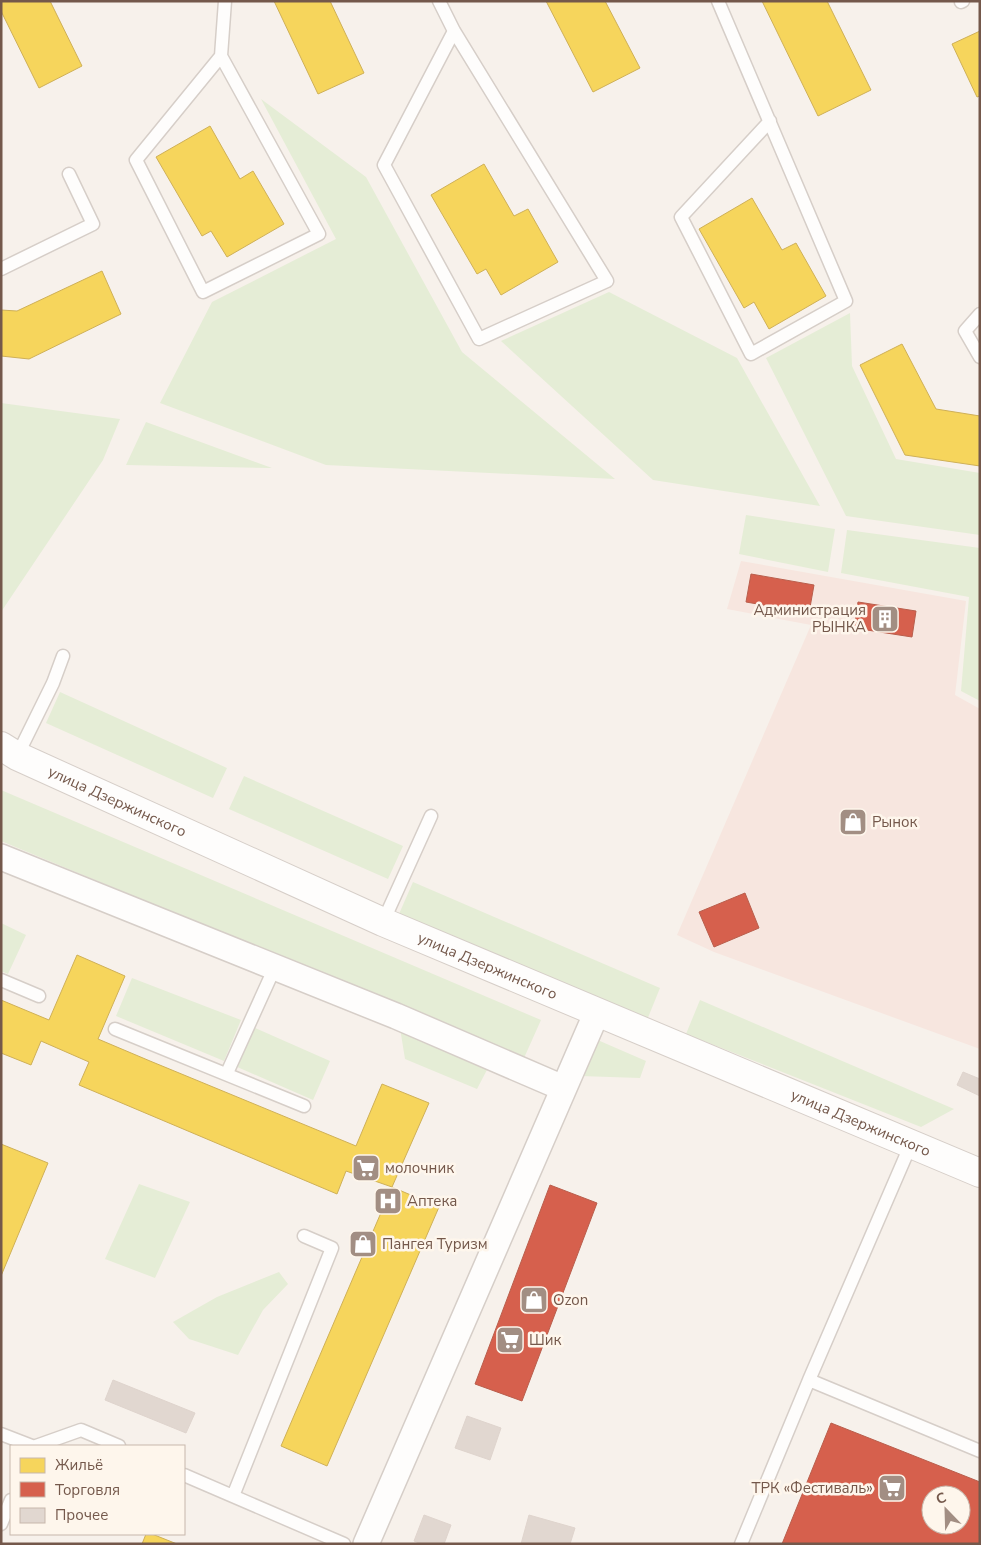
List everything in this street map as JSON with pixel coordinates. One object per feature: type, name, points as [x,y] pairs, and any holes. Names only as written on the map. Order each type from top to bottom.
[{"type":"street","name":"улица Дзержинского","points":[[9,751],[382,922],[980,1173]]},
{"type":"street","points":[[1,857],[275,967],[562,1088]]},
{"type":"street","points":[[366,1544],[562,1088],[597,1012]]},
{"type":"lane","points":[[220,56],[319,234],[203,292],[136,160],[220,56],[225,1]]},
{"type":"lane","points":[[439,1],[454,31],[607,281],[479,339],[384,165],[454,31]]},
{"type":"lane","points":[[718,1],[770,120],[846,301],[751,354],[681,217],[770,120]]},
{"type":"lane","points":[[1,269],[93,224],[69,174]]},
{"type":"lane","points":[[980,314],[965,331],[980,357]]},
{"type":"lane","points":[[9,751],[53,683],[63,656]]},
{"type":"lane","points":[[382,922],[431,816]]},
{"type":"lane","points":[[227,1074],[275,967]]},
{"type":"lane","points":[[1,980],[40,996]]},
{"type":"lane","points":[[116,1029],[304,1106]]},
{"type":"lane","points":[[741,1544],[809,1380],[911,1144]]},
{"type":"lane","points":[[233,1496],[332,1248],[304,1236]]},
{"type":"lane","points":[[809,1380],[980,1451]]},
{"type":"lane","points":[[39,1445],[81,1430],[117,1445]]},
{"type":"lane","points":[[1,1434],[29,1445]]},
{"type":"lane","points":[[185,1475],[344,1544]]},
{"type":"lane","points":[[1,1524],[10,1502]]},
{"type":"shaded area","name":"Рынок","points":[[741,561],[966,601],[955,695],[980,709],[980,1049],[714,952],[677,935],[811,625],[727,609]]},
{"type":"green space","points":[[261,99],[366,177],[462,352],[615,479],[326,465],[160,403],[212,302],[336,239]]},
{"type":"green space","points":[[609,292],[737,358],[820,506],[653,480],[501,341]]},
{"type":"green space","points":[[850,313],[852,366],[896,459],[980,473],[980,535],[846,516],[766,358]]},
{"type":"green space","points":[[1,403],[120,419],[103,460],[1,612]]},
{"type":"green space","points":[[146,422],[272,468],[126,465]]},
{"type":"green space","points":[[746,515],[835,529],[828,572],[739,554]]},
{"type":"green space","points":[[847,530],[980,548],[980,701],[961,691],[969,597],[841,573]]},
{"type":"green space","points":[[60,692],[227,768],[213,798],[46,723]]},
{"type":"green space","points":[[244,776],[403,846],[388,879],[229,809]]},
{"type":"green space","points":[[1,790],[541,1020],[524,1058],[1,841]]},
{"type":"green space","points":[[413,882],[660,988],[647,1020],[399,914]]},
{"type":"green space","points":[[1,923],[26,935],[8,974],[1,971]]},
{"type":"green space","points":[[132,978],[241,1020],[224,1061],[116,1016]]},
{"type":"green space","points":[[700,1000],[954,1109],[921,1127],[686,1034]]},
{"type":"green space","points":[[253,1027],[330,1061],[313,1100],[235,1066]]},
{"type":"green space","points":[[400,1028],[489,1066],[477,1089],[405,1059]]},
{"type":"green space","points":[[593,1038],[646,1061],[640,1078],[580,1076]]},
{"type":"green space","points":[[139,1184],[190,1202],[155,1278],[105,1259]]},
{"type":"green space","points":[[279,1272],[288,1284],[263,1310],[238,1355],[189,1339],[173,1322],[217,1297]]},
{"type":"building: Жильё","points":[[1,1],[50,1],[82,66],[39,88],[1,11]]},
{"type":"building: Жильё","points":[[274,1],[330,1],[364,73],[318,94]]},
{"type":"building: Жильё","points":[[546,1],[605,1],[640,68],[593,92]]},
{"type":"building: Жильё","points":[[762,1],[827,1],[871,90],[818,116]]},
{"type":"building: Жильё","points":[[980,31],[980,96],[977,97],[952,44]]},
{"type":"building: Жильё","points":[[210,126],[240,179],[253,171],[284,224],[227,257],[211,231],[202,236],[156,157]]},
{"type":"building: Жильё","points":[[484,164],[514,216],[528,209],[558,262],[501,295],[486,269],[477,274],[431,195]]},
{"type":"building: Жильё","points":[[752,198],[782,250],[796,243],[826,296],[769,329],[754,302],[744,308],[699,229]]},
{"type":"building: Жильё","points":[[102,271],[121,314],[29,359],[1,356],[1,310],[17,311]]},
{"type":"building: Жильё","points":[[902,344],[936,409],[980,416],[980,466],[905,455],[860,365]]},
{"type":"building: Жильё","points":[[77,955],[125,976],[98,1039],[150,1061],[356,1146],[382,1084],[429,1103],[392,1187],[346,1171],[337,1194],[79,1085],[89,1062],[41,1041],[31,1065],[1,1053],[1,1000],[49,1020]]},
{"type":"building: Жильё","points":[[1,1144],[48,1163],[1,1276]]},
{"type":"building: Жильё","points":[[392,1187],[439,1207],[327,1466],[281,1446]]},
{"type":"building: Жильё","points":[[146,1535],[154,1535],[177,1544],[142,1544]]},
{"type":"building: Торговля","points":[[751,574],[814,585],[809,613],[746,602]]},
{"type":"building: Торговля","name":"Администрация РЫНКА","points":[[858,602],[916,611],[912,637],[854,628]]},
{"type":"building: Торговля","points":[[745,893],[759,928],[714,947],[699,912]]},
{"type":"building: Торговля","points":[[550,1185],[597,1203],[522,1401],[475,1384]]},
{"type":"building: Торговля","name":"ТРК «Фестиваль»","points":[[831,1423],[980,1482],[980,1544],[782,1544]]},
{"type":"building: Прочее","points":[[963,1072],[980,1079],[980,1096],[957,1085]]},
{"type":"building: Прочее","points":[[113,1380],[195,1413],[186,1433],[105,1400]]},
{"type":"building: Прочее","points":[[467,1416],[501,1428],[490,1460],[455,1448]]},
{"type":"building: Прочее","points":[[424,1515],[451,1525],[444,1544],[422,1544],[414,1541]]},
{"type":"building: Прочее","points":[[529,1515],[575,1528],[570,1544],[521,1544]]},
{"type":"place","name":"Администрация РЫНКА","points":[[885,619]]},
{"type":"place","name":"Рынок","points":[[853,822]]},
{"type":"place","name":"молочник","points":[[366,1168]]},
{"type":"place","name":"Аптека","points":[[388,1201]]},
{"type":"place","name":"Пангея Туризм","points":[[363,1244]]},
{"type":"place","name":"Ozon","points":[[534,1300]]},
{"type":"place","name":"Шик","points":[[510,1340]]},
{"type":"place","name":"ТРК «Фестиваль»","points":[[892,1488]]}]
